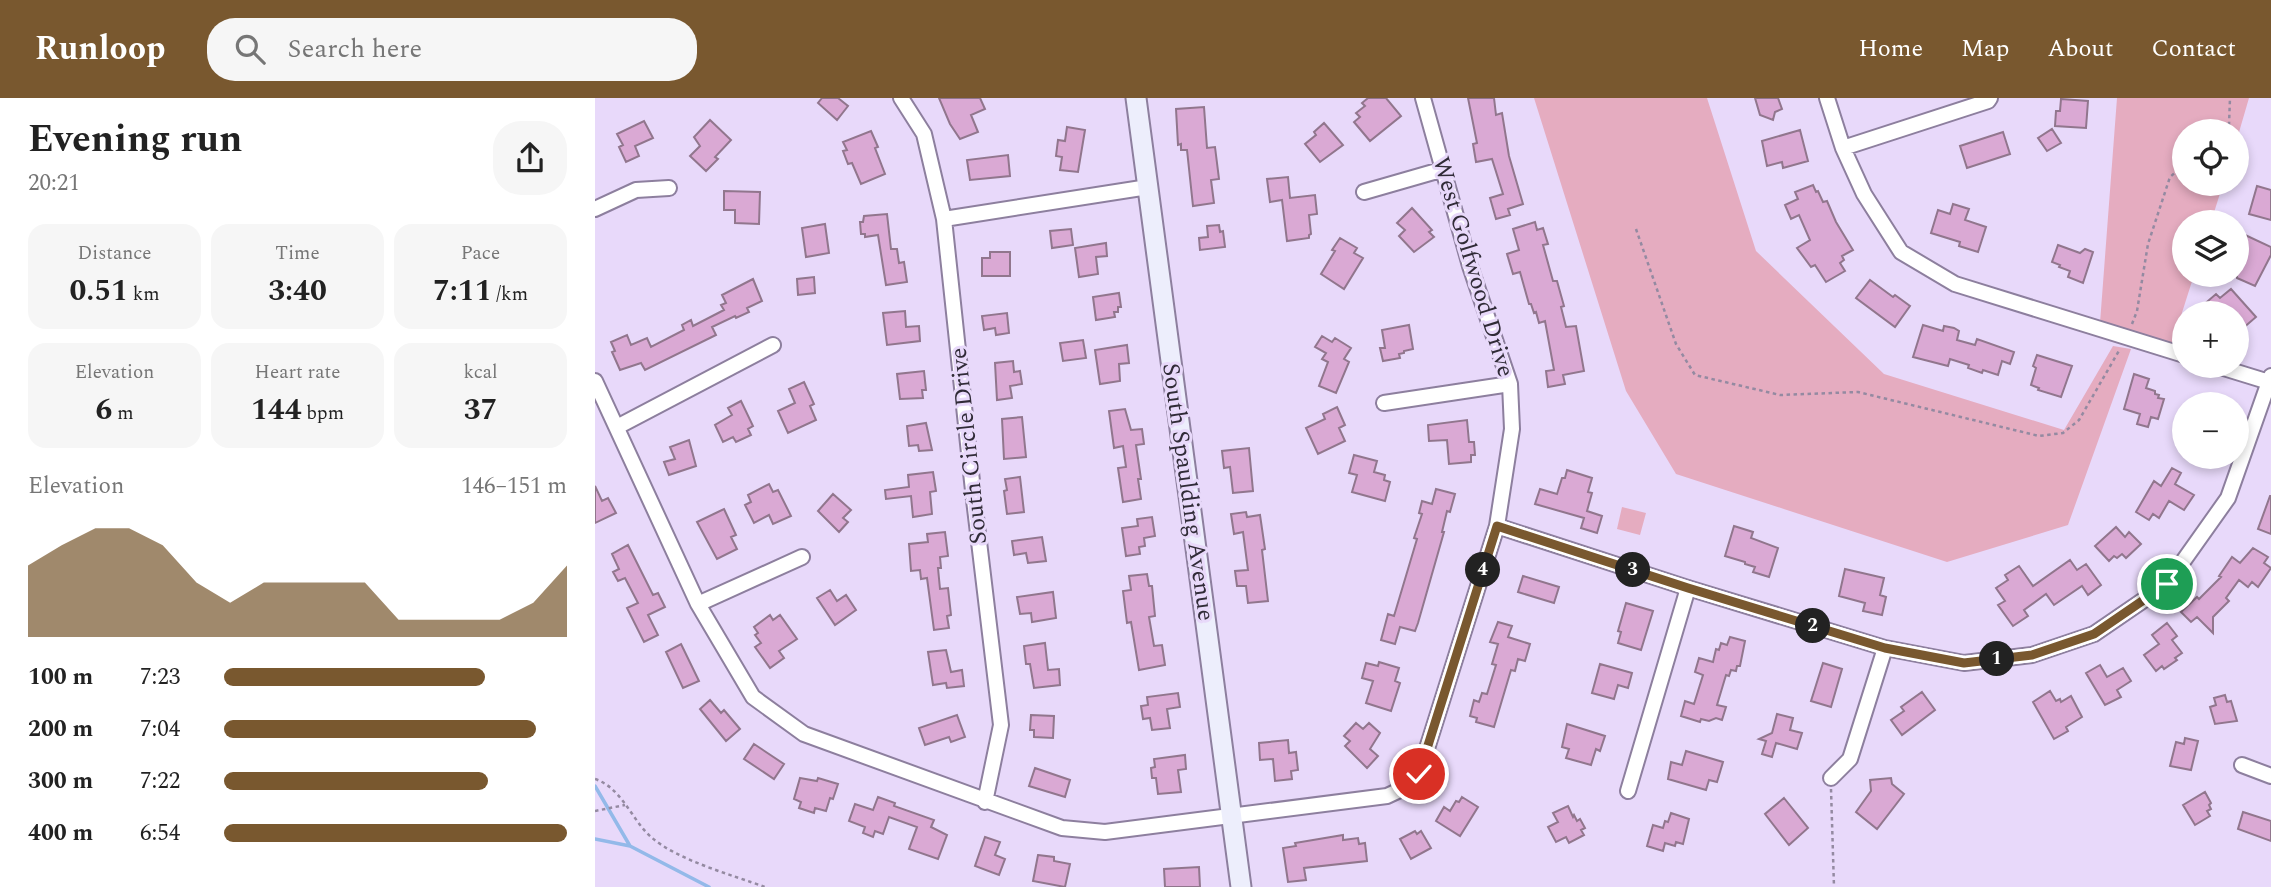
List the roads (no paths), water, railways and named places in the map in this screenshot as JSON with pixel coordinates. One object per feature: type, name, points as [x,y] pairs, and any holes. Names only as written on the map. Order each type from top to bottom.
[{"type":"street","name":"South Circle Drive","points":[[901,98],[924,134],[944,219],[1001,725],[985,802]]},
{"type":"street","name":"South Spaulding Avenue","points":[[1136,98],[1241,887]]},
{"type":"street","name":"West Golfwood Drive","points":[[595,381],[698,604],[753,698],[804,734],[1062,828],[1105,832],[1387,796],[1402,789],[1419,774],[1497,526],[1511,429],[1510,384],[1470,266],[1423,98]]},
{"type":"street","points":[[1827,98],[1843,148],[1864,194],[1901,252],[1955,284],[2172,351]]},
{"type":"street","points":[[1843,148],[1988,102],[1990,98]]},
{"type":"street","points":[[1364,192],[1444,169]]},
{"type":"street","points":[[944,219],[1148,187]]},
{"type":"street","points":[[595,209],[636,190],[669,188]]},
{"type":"street","points":[[617,427],[773,345]]},
{"type":"street","points":[[1497,526],[1885,648],[1964,663],[2032,655],[2094,634],[2167,584],[2228,498],[2270,379],[2249,374]]},
{"type":"street","points":[[1384,403],[1510,384]]},
{"type":"street","points":[[698,604],[801,557]]},
{"type":"street","points":[[1628,791],[1688,588]]},
{"type":"street","points":[[1831,778],[1850,759],[1885,648]]},
{"type":"street","points":[[2242,765],[2271,776]]},
{"type":"waterway","points":[[595,786],[630,846],[709,887]]},
{"type":"waterway","points":[[595,839],[630,846]]}]
